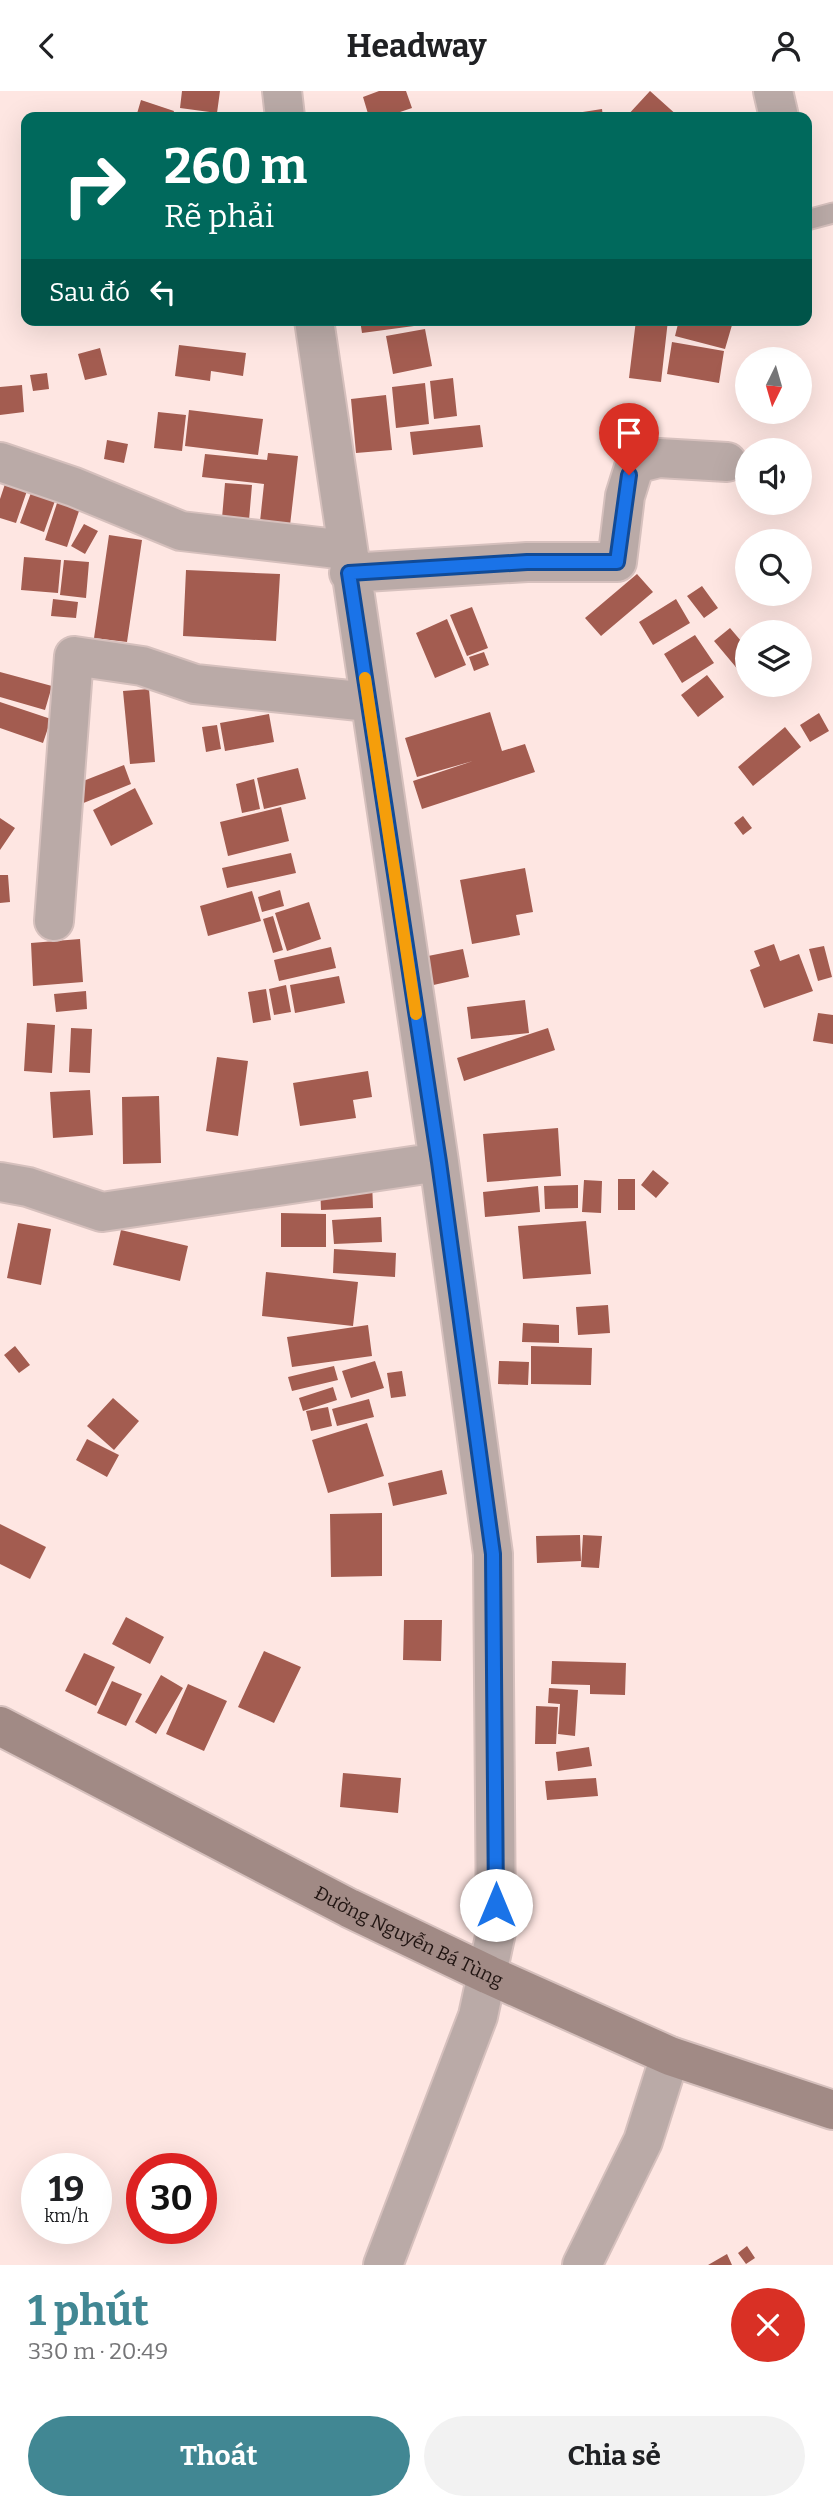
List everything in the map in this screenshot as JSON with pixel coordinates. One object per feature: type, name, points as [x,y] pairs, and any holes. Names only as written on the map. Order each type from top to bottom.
[{"type":"main road","name":"Đường Nguyễn Bá Tùng","points":[[0,1726],[349,1908],[489,1975],[670,2056],[833,2110]]},
{"type":"street","points":[[282,91],[284,112]]},
{"type":"street","points":[[773,91],[778,112]]},
{"type":"street","points":[[315,326],[439,1162],[493,1554],[496,1932],[489,1975],[478,2016],[383,2265]]},
{"type":"street","points":[[0,462],[74,487],[181,531],[348,561],[527,562],[617,562],[625,496],[635,464],[659,458],[727,462]]},
{"type":"street","points":[[54,921],[74,656],[142,666],[195,684],[369,702]]},
{"type":"street","points":[[0,1182],[27,1187],[102,1212],[439,1162]]},
{"type":"street","points":[[582,2265],[643,2141],[670,2056]]},
{"type":"lane","points":[[812,219],[833,213]]},
{"type":"building","points":[[182,91],[220,91],[217,112],[180,108]]},
{"type":"building","points":[[379,91],[406,91],[412,108],[400,112],[368,112],[363,97]]},
{"type":"building","points":[[650,91],[673,112],[631,112]]},
{"type":"building","points":[[141,100],[174,111],[174,112],[137,112]]},
{"type":"building","points":[[361,326],[414,326],[362,333]]},
{"type":"building","points":[[635,326],[667,326],[661,382],[629,378]]},
{"type":"building","points":[[678,326],[732,326],[725,349],[675,336]]},
{"type":"building","points":[[425,329],[432,366],[393,374],[386,336]]},
{"type":"building","points":[[672,342],[724,351],[719,383],[667,374]]},
{"type":"building","points":[[179,345],[246,353],[243,376],[211,371],[210,381],[175,376]]},
{"type":"building","points":[[100,348],[107,375],[85,380],[78,354]]},
{"type":"building","points":[[47,373],[49,389],[33,391],[30,375]]},
{"type":"building","points":[[453,378],[457,416],[434,419],[430,381]]},
{"type":"building","points":[[425,383],[429,424],[396,428],[392,387]]},
{"type":"building","points":[[22,385],[24,412],[0,415],[0,387]]},
{"type":"building","points":[[386,395],[392,450],[356,453],[351,399]]},
{"type":"building","points":[[189,410],[263,419],[258,455],[185,446]]},
{"type":"building","points":[[158,412],[186,415],[182,451],[154,448]]},
{"type":"building","points":[[480,425],[483,447],[413,455],[410,432]]},
{"type":"building","points":[[107,440],[128,444],[124,463],[104,459]]},
{"type":"building","points":[[268,453],[298,456],[289,534],[259,531],[264,484],[202,477],[205,454],[267,460]]},
{"type":"building","points":[[7,478],[29,485],[16,523],[0,518],[0,499]]},
{"type":"building","points":[[225,483],[252,485],[249,520],[222,518]]},
{"type":"building","points":[[32,490],[56,498],[44,532],[20,523]]},
{"type":"building","points":[[58,500],[80,508],[67,547],[45,540]]},
{"type":"building","points":[[84,524],[98,531],[85,554],[71,546]]},
{"type":"building","points":[[109,535],[142,540],[127,642],[94,638]]},
{"type":"building","points":[[24,557],[61,560],[58,593],[21,590]]},
{"type":"building","points":[[64,560],[89,562],[86,598],[60,595]]},
{"type":"building","points":[[186,570],[280,574],[276,641],[183,636]]},
{"type":"building","points":[[637,574],[653,592],[601,636],[585,618]]},
{"type":"building","points":[[702,586],[718,608],[704,618],[687,596]]},
{"type":"building","points":[[53,599],[78,602],[76,618],[51,616]]},
{"type":"building","points":[[676,599],[690,623],[653,645],[639,622]]},
{"type":"building","points":[[472,607],[488,648],[467,656],[450,615]]},
{"type":"building","points":[[447,619],[466,665],[435,678],[416,633]]},
{"type":"building","points":[[730,628],[735,634],[735,666],[714,641]]},
{"type":"building","points":[[695,635],[714,663],[682,683],[664,654]]},
{"type":"building","points":[[484,652],[489,665],[474,671],[469,657]]},
{"type":"building","points":[[0,672],[52,686],[45,710],[0,697]]},
{"type":"building","points":[[707,675],[724,697],[698,717],[681,695]]},
{"type":"building","points":[[149,689],[155,762],[130,764],[123,691]]},
{"type":"building","points":[[0,702],[51,719],[43,743],[0,728]]},
{"type":"building","points":[[490,712],[502,751],[525,744],[535,772],[422,809],[413,781],[473,761],[417,777],[405,738]]},
{"type":"building","points":[[819,713],[829,731],[810,742],[800,725]]},
{"type":"building","points":[[269,714],[274,742],[225,751],[220,723]]},
{"type":"building","points":[[217,725],[221,749],[206,752],[202,727]]},
{"type":"building","points":[[785,727],[801,747],[753,786],[738,767]]},
{"type":"building","points":[[124,765],[131,784],[81,804],[73,785]]},
{"type":"building","points":[[298,768],[306,799],[264,809],[257,778]]},
{"type":"building","points":[[254,779],[260,809],[242,813],[236,784]]},
{"type":"building","points":[[135,788],[153,824],[111,846],[93,810]]},
{"type":"building","points":[[281,807],[289,841],[228,856],[220,822]]},
{"type":"building","points":[[743,816],[752,828],[743,835],[734,823]]},
{"type":"building","points":[[0,818],[15,828],[0,850]]},
{"type":"building","points":[[291,853],[296,873],[227,888],[222,868]]},
{"type":"building","points":[[525,868],[533,912],[516,915],[520,935],[472,944],[460,880]]},
{"type":"building","points":[[0,875],[8,875],[10,902],[0,903]]},
{"type":"building","points":[[280,890],[284,906],[262,912],[258,897]]},
{"type":"building","points":[[252,891],[261,921],[208,936],[200,906]]},
{"type":"building","points":[[309,902],[321,939],[287,951],[275,913]]},
{"type":"building","points":[[273,916],[283,950],[273,953],[263,919]]},
{"type":"building","points":[[80,939],[83,982],[33,986],[31,943]]},
{"type":"building","points":[[774,944],[780,961],[799,954],[813,991],[764,1008],[750,970],[760,966],[754,951]]},
{"type":"building","points":[[824,946],[832,977],[818,981],[809,949]]},
{"type":"building","points":[[331,947],[336,968],[279,981],[274,960]]},
{"type":"building","points":[[463,949],[469,977],[429,986],[423,957]]},
{"type":"building","points":[[339,976],[345,1003],[295,1013],[290,985]]},
{"type":"building","points":[[286,985],[291,1012],[274,1015],[269,989]]},
{"type":"building","points":[[266,989],[271,1020],[253,1023],[248,992]]},
{"type":"building","points":[[86,991],[87,1009],[56,1012],[54,994]]},
{"type":"building","points":[[525,1000],[529,1033],[471,1039],[467,1007]]},
{"type":"building","points":[[818,1013],[833,1015],[833,1044],[813,1041]]},
{"type":"building","points":[[27,1023],[55,1025],[52,1073],[24,1071]]},
{"type":"building","points":[[71,1028],[92,1029],[90,1073],[69,1072]]},
{"type":"building","points":[[548,1028],[555,1050],[464,1081],[457,1058]]},
{"type":"building","points":[[217,1057],[248,1061],[238,1136],[206,1131]]},
{"type":"building","points":[[368,1071],[372,1097],[353,1100],[356,1118],[300,1126],[293,1083]]},
{"type":"building","points":[[90,1090],[93,1135],[53,1138],[50,1092]]},
{"type":"building","points":[[159,1096],[161,1163],[123,1164],[122,1097]]},
{"type":"building","points":[[558,1128],[561,1176],[487,1182],[483,1134]]},
{"type":"building","points":[[653,1170],[669,1183],[656,1198],[641,1185]]},
{"type":"building","points":[[618,1179],[635,1179],[635,1210],[618,1210]]},
{"type":"building","points":[[584,1180],[602,1181],[601,1213],[582,1212]]},
{"type":"building","points":[[372,1181],[373,1208],[321,1210],[320,1183]]},
{"type":"building","points":[[578,1185],[578,1208],[545,1209],[544,1186]]},
{"type":"building","points":[[538,1186],[540,1212],[485,1217],[483,1192]]},
{"type":"building","points":[[281,1213],[326,1214],[326,1247],[281,1247]]},
{"type":"building","points":[[381,1217],[382,1242],[334,1244],[332,1220]]},
{"type":"building","points":[[586,1221],[591,1274],[523,1279],[518,1226]]},
{"type":"building","points":[[18,1223],[51,1229],[41,1285],[7,1278]]},
{"type":"building","points":[[121,1230],[188,1246],[180,1281],[113,1265]]},
{"type":"building","points":[[334,1249],[396,1253],[395,1277],[333,1273]]},
{"type":"building","points":[[266,1272],[358,1282],[353,1326],[262,1316]]},
{"type":"building","points":[[608,1305],[610,1333],[578,1335],[576,1307]]},
{"type":"building","points":[[523,1323],[559,1325],[559,1343],[522,1342]]},
{"type":"building","points":[[368,1325],[372,1356],[292,1367],[287,1337]]},
{"type":"building","points":[[15,1346],[30,1365],[19,1373],[4,1355]]},
{"type":"building","points":[[531,1346],[592,1348],[591,1385],[531,1384]]},
{"type":"building","points":[[375,1361],[384,1388],[351,1398],[342,1371]]},
{"type":"building","points":[[499,1361],[529,1362],[528,1385],[498,1384]]},
{"type":"building","points":[[334,1366],[338,1380],[292,1391],[288,1377]]},
{"type":"building","points":[[402,1371],[406,1396],[391,1398],[387,1373]]},
{"type":"building","points":[[333,1387],[337,1400],[303,1411],[299,1398]]},
{"type":"building","points":[[113,1398],[139,1421],[114,1450],[87,1426]]},
{"type":"building","points":[[369,1399],[374,1417],[337,1426],[332,1409]]},
{"type":"building","points":[[328,1407],[332,1426],[311,1431],[306,1411]]},
{"type":"building","points":[[367,1423],[384,1476],[328,1493],[312,1440]]},
{"type":"building","points":[[87,1439],[119,1455],[107,1477],[76,1460]]},
{"type":"building","points":[[442,1470],[447,1494],[393,1506],[388,1483]]},
{"type":"building","points":[[382,1513],[382,1576],[331,1577],[330,1514]]},
{"type":"building","points":[[0,1524],[46,1547],[30,1579],[0,1564]]},
{"type":"building","points":[[580,1535],[581,1561],[537,1563],[536,1536]]},
{"type":"building","points":[[583,1535],[602,1536],[599,1568],[581,1567]]},
{"type":"building","points":[[126,1617],[164,1637],[150,1664],[112,1644]]},
{"type":"building","points":[[404,1620],[442,1620],[441,1661],[403,1660]]},
{"type":"building","points":[[264,1651],[301,1667],[274,1723],[238,1707]]},
{"type":"building","points":[[84,1653],[115,1667],[96,1706],[65,1691]]},
{"type":"building","points":[[552,1661],[626,1663],[625,1695],[590,1694],[590,1685],[551,1684]]},
{"type":"building","points":[[161,1675],[183,1688],[156,1734],[135,1722]]},
{"type":"building","points":[[112,1681],[142,1694],[126,1726],[97,1713]]},
{"type":"building","points":[[188,1684],[227,1701],[204,1751],[166,1734]]},
{"type":"building","points":[[549,1688],[578,1690],[575,1736],[558,1734],[560,1704],[548,1703]]},
{"type":"building","points":[[536,1706],[558,1707],[556,1744],[535,1744]]},
{"type":"building","points":[[589,1747],[592,1766],[558,1771],[556,1752]]},
{"type":"building","points":[[343,1773],[401,1778],[398,1813],[340,1807]]},
{"type":"building","points":[[596,1778],[598,1796],[547,1800],[545,1781]]},
{"type":"building","points":[[747,2246],[755,2258],[746,2264],[738,2253]]},
{"type":"building","points":[[727,2254],[732,2265],[708,2265]]},
{"type":"slow traffic","points":[[365,678],[416,1014]]},
{"type":"route","points":[[496,1905],[493,1554],[439,1162],[349,573],[527,562],[617,562],[629,475]]}]
